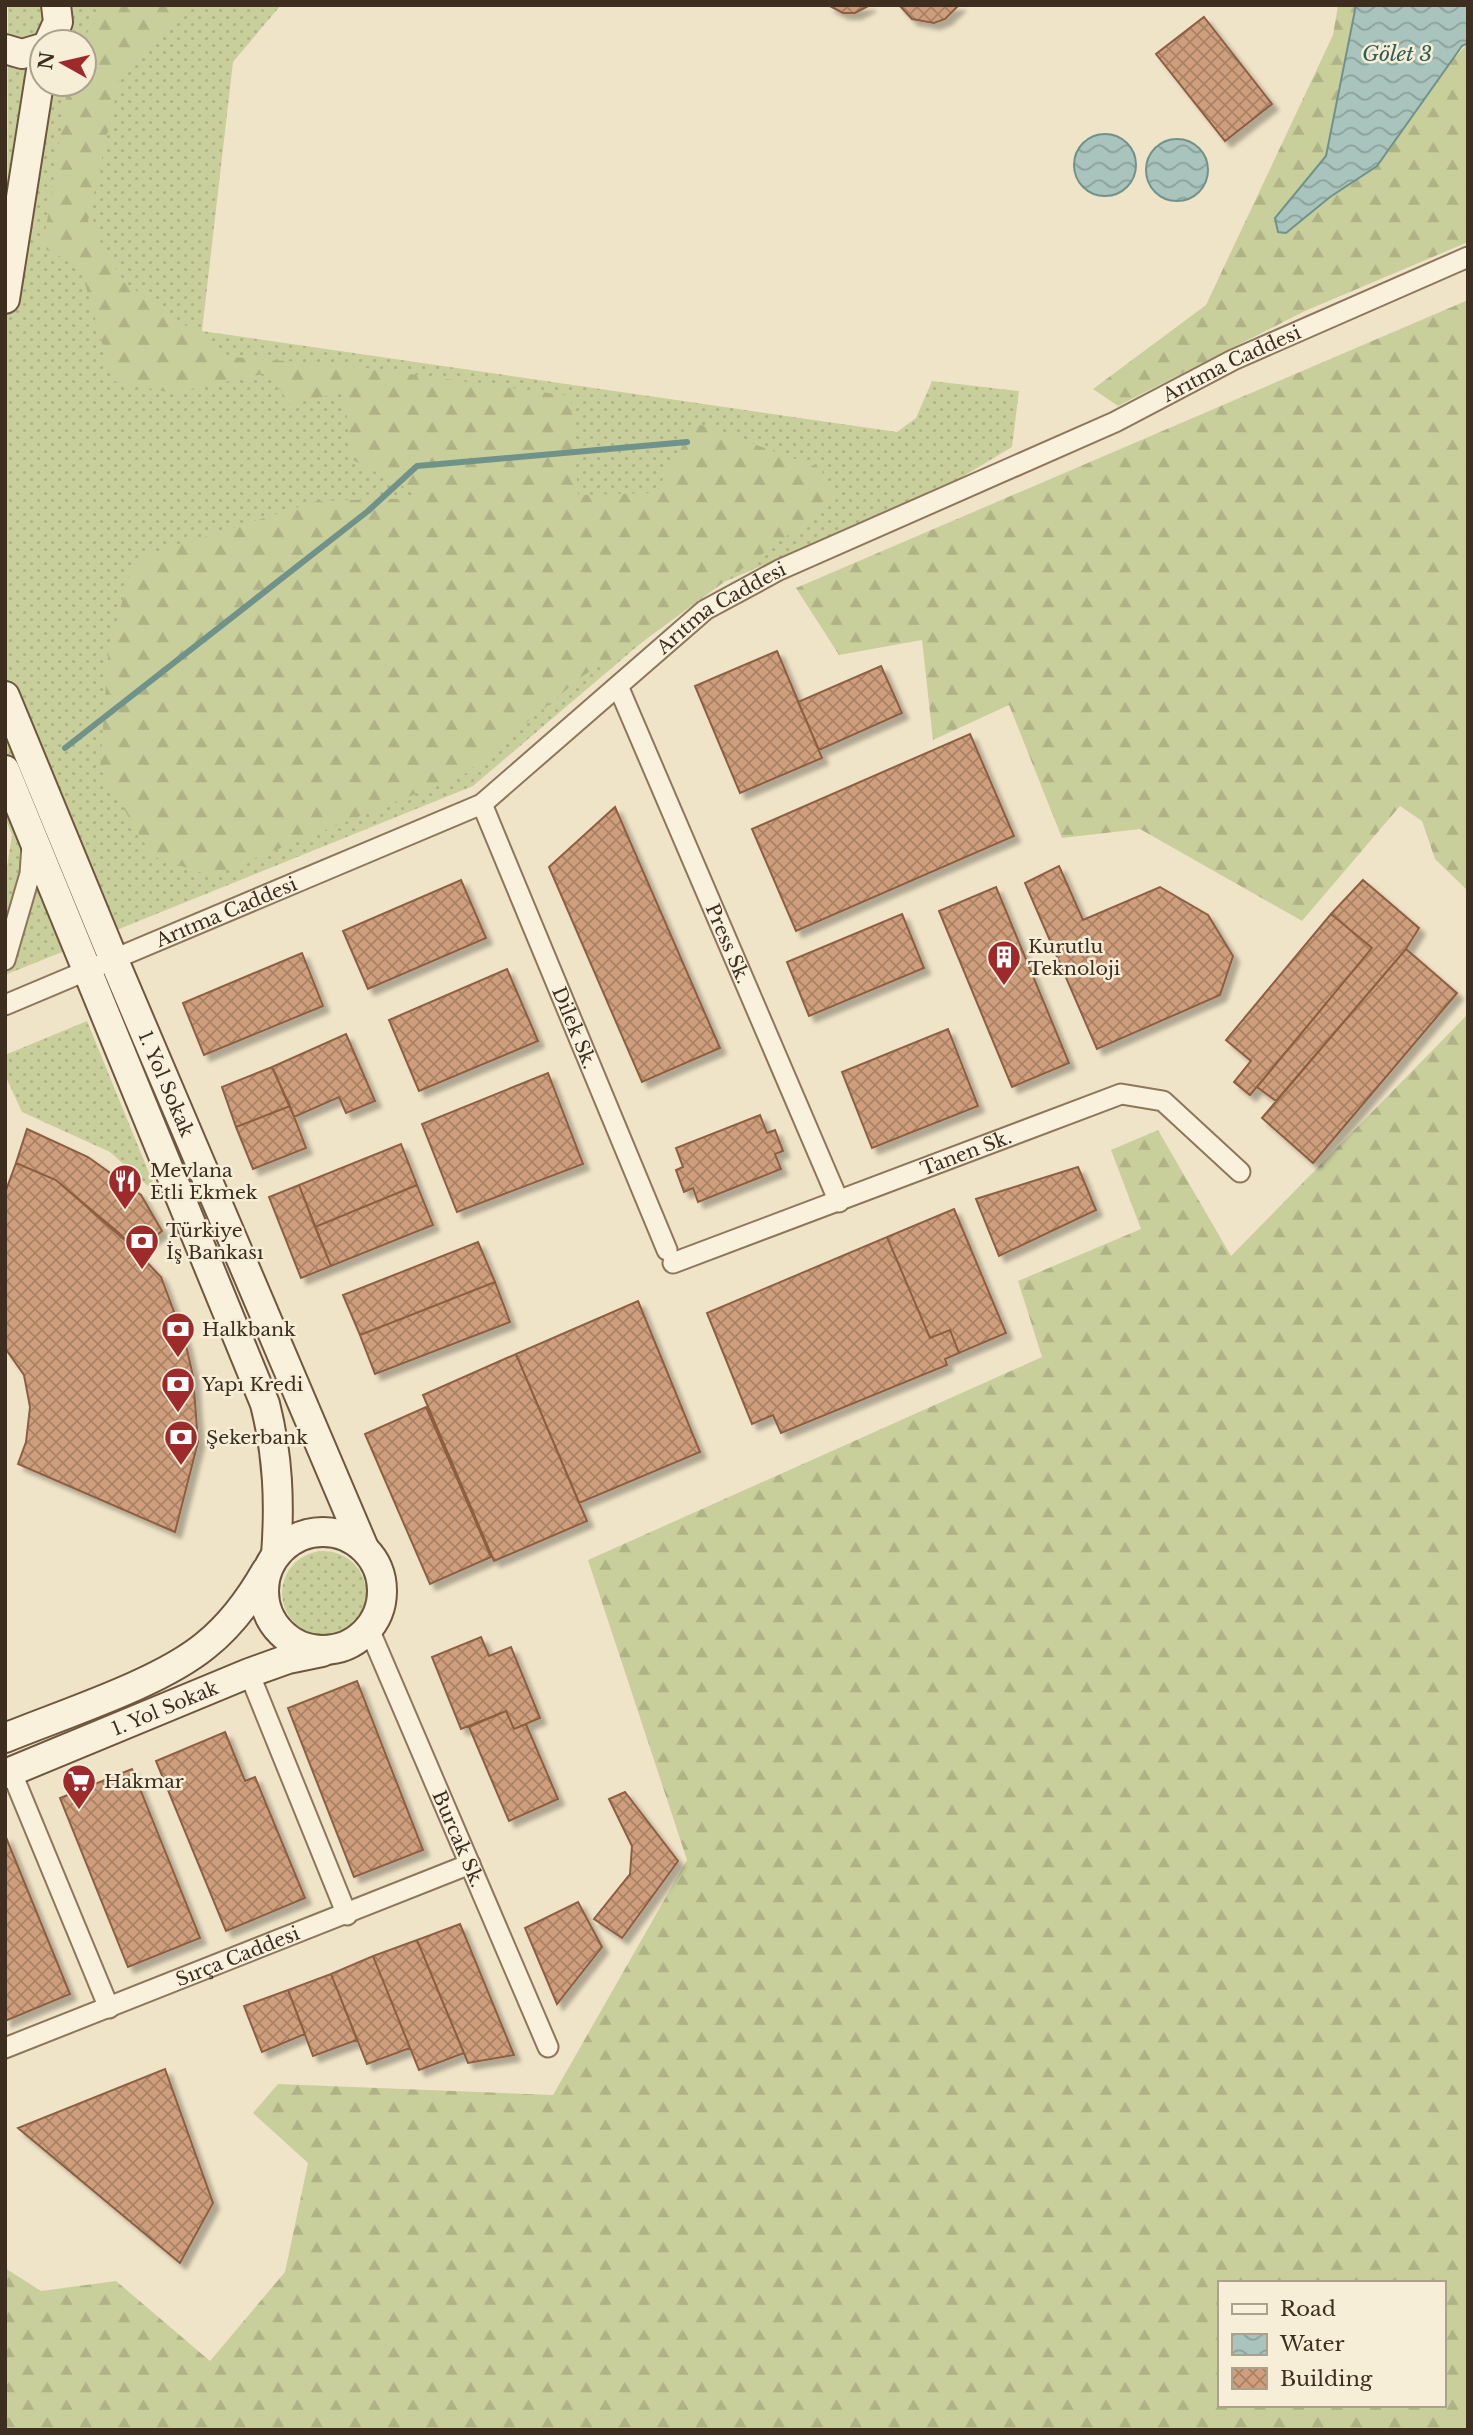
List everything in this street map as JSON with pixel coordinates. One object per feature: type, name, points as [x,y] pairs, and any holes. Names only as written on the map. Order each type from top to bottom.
[{"type":"main road","points":[[5,49],[22,54],[28,52]]},
{"type":"main road","points":[[5,299],[37,98]]},
{"type":"main road","name":"1. Yol Sokak","points":[[5,696],[113,958],[364,1548],[375,1562],[381,1578],[382,1596],[378,1614],[369,1629],[344,1647],[288,1659],[8,1772]]},
{"type":"main road","name":"1. Yol Sokak","points":[[5,770],[265,1404],[277,1463],[280,1503],[273,1560],[264,1596],[268,1614],[278,1630],[292,1642],[309,1649],[328,1650]]},
{"type":"main road","name":"1. Yol Sokak","points":[[5,1738],[164,1672],[204,1647],[229,1624],[253,1593],[273,1560],[290,1541],[318,1532],[347,1536],[364,1548]]},
{"type":"street","name":"Arıtma Caddesi","points":[[5,1005],[482,804],[705,610],[779,570],[1115,422],[1233,360],[1468,257]]},
{"type":"street","name":"Press Sk.","points":[[618,686],[839,1202]]},
{"type":"street","name":"Dilek Sk.","points":[[482,804],[670,1256]]},
{"type":"street","points":[[5,960],[30,874],[33,834]]},
{"type":"street","name":"Tanen Sk.","points":[[670,1256],[839,1202],[1121,1094],[1163,1101],[1240,1172]]},
{"type":"street","name":"Burcak Sk.","points":[[369,1629],[548,2048]]},
{"type":"street","points":[[248,1674],[347,1915]]},
{"type":"street","points":[[8,1772],[109,2008]]},
{"type":"street","name":"Sırça Caddesi","points":[[5,2048],[347,1915],[470,1864]]},
{"type":"green space","points":[[8,5],[281,5],[233,62],[202,331],[897,432],[916,418],[932,381],[1019,391],[1012,447],[947,486],[701,592],[473,786],[5,975],[5,879],[12,835],[5,818]]},
{"type":"green space","points":[[108,5],[191,5],[121,72],[88,221],[124,282],[230,357],[344,365],[571,396],[578,495],[655,493],[696,423],[820,468],[836,500],[641,643],[584,675],[465,774],[211,876],[152,856],[100,769],[108,655],[133,560],[317,501],[425,498],[353,460],[343,388],[327,396],[290,404],[268,373],[172,393],[113,381],[80,266],[43,248],[66,98],[98,98],[98,28],[91,28]]},
{"type":"green space","points":[[1338,5],[1356,5],[1326,156],[1275,218],[1286,233],[1330,197],[1468,43],[1468,242],[1305,311],[1118,406],[1093,389],[1206,305],[1333,35]]},
{"type":"green space","points":[[1468,300],[1468,891],[1435,859],[1422,821],[1400,806],[1302,921],[1140,829],[1062,838],[1009,705],[933,740],[922,640],[839,655],[796,588]]},
{"type":"green space","points":[[1468,1014],[1468,2430],[5,2430],[5,2268],[41,2291],[116,2281],[210,2361],[285,2272],[308,2163],[253,2113],[278,2084],[553,2095],[687,1860],[588,1560],[1042,1357],[1018,1281],[1141,1229],[1111,1150],[1158,1130],[1231,1256]]},
{"type":"green space","points":[[87,1021],[158,1195],[110,1152],[22,1112],[5,1075],[5,1055]]},
{"type":"green space","points":[[324,1551],[340,1554],[354,1563],[363,1577],[366,1593],[363,1609],[354,1623],[340,1632],[324,1635],[308,1632],[294,1623],[285,1609],[282,1593],[285,1577],[294,1563],[308,1554]]},
{"type":"water","name":"Gölet 3","points":[[1356,5],[1468,5],[1468,43],[1462,46],[1377,166],[1330,197],[1286,233],[1278,232],[1275,218],[1326,156]]},
{"type":"water","points":[[1105,134],[1117,136],[1127,143],[1134,153],[1134,177],[1127,187],[1117,194],[1105,196],[1093,194],[1083,187],[1076,177],[1074,165],[1076,153],[1083,143],[1093,136]]},
{"type":"water","points":[[1177,139],[1189,141],[1199,148],[1206,158],[1206,182],[1199,192],[1189,199],[1177,201],[1165,199],[1155,192],[1148,182],[1146,170],[1148,158],[1155,148],[1165,141]]},
{"type":"building","points":[[828,5],[870,5],[855,13],[843,13]]},
{"type":"building","points":[[899,5],[959,5],[945,19],[934,23],[912,19]]},
{"type":"building","points":[[1204,17],[1272,104],[1225,141],[1156,54]]},
{"type":"building","points":[[777,651],[822,758],[740,793],[695,686]]},
{"type":"building","points":[[881,666],[902,713],[819,750],[798,702]]},
{"type":"building","points":[[970,734],[1014,836],[796,931],[752,829]]},
{"type":"building","points":[[615,807],[720,1048],[642,1082],[549,867]]},
{"type":"building","points":[[1059,866],[1083,920],[1160,887],[1208,915],[1233,956],[1220,995],[1097,1049],[1025,883]]},
{"type":"building","points":[[461,880],[486,938],[368,989],[343,931]]},
{"type":"building","points":[[1363,880],[1419,928],[1406,949],[1276,1101],[1257,1087],[1372,948],[1331,914]]},
{"type":"building","name":"Kurutlu Teknoloji","points":[[996,887],[1069,1063],[1012,1087],[939,911]]},
{"type":"building","points":[[902,914],[924,968],[809,1016],[787,962]]},
{"type":"building","points":[[1331,914],[1372,948],[1250,1095],[1234,1082],[1251,1061],[1226,1040]]},
{"type":"building","points":[[1406,949],[1457,993],[1313,1163],[1262,1118]]},
{"type":"building","points":[[302,953],[323,1006],[204,1055],[183,1003]]},
{"type":"building","points":[[507,969],[538,1041],[419,1091],[389,1020]]},
{"type":"building","points":[[948,1029],[978,1106],[872,1148],[842,1072]]},
{"type":"building","points":[[346,1034],[375,1101],[346,1113],[339,1097],[294,1117],[272,1067]]},
{"type":"building","points":[[272,1067],[290,1106],[236,1127],[222,1087]]},
{"type":"building","points":[[548,1073],[583,1164],[457,1212],[422,1124]]},
{"type":"building","points":[[290,1106],[306,1148],[253,1169],[236,1127]]},
{"type":"building","points":[[760,1115],[767,1133],[775,1130],[783,1151],[775,1154],[781,1169],[698,1202],[693,1188],[684,1192],[676,1170],[683,1167],[676,1148]]},
{"type":"building","points":[[27,1129],[88,1157],[141,1195],[162,1231],[137,1251],[56,1180],[16,1163]]},
{"type":"building","points":[[401,1144],[417,1185],[315,1227],[299,1185]]},
{"type":"building","points":[[16,1163],[56,1180],[119,1233],[161,1277],[185,1341],[193,1376],[198,1442],[175,1532],[18,1464],[26,1442],[30,1407],[24,1375],[5,1348],[5,1193]]},
{"type":"building","points":[[1078,1167],[1096,1210],[999,1256],[976,1199]]},
{"type":"building","points":[[299,1185],[331,1266],[301,1278],[269,1197]]},
{"type":"building","points":[[417,1185],[433,1225],[331,1266],[315,1227]]},
{"type":"building","points":[[954,1209],[1006,1333],[959,1353],[950,1330],[930,1338],[887,1237]]},
{"type":"building","points":[[887,1237],[930,1338],[950,1330],[959,1353],[945,1359],[947,1365],[781,1433],[773,1415],[752,1424],[707,1313]]},
{"type":"building","points":[[478,1242],[495,1282],[360,1335],[343,1295]]},
{"type":"building","points":[[495,1282],[510,1322],[375,1374],[360,1335]]},
{"type":"building","points":[[638,1301],[700,1452],[579,1503],[516,1354]]},
{"type":"building","points":[[516,1354],[587,1521],[494,1561],[423,1395]]},
{"type":"building","points":[[426,1407],[491,1557],[430,1584],[365,1434]]},
{"type":"building","points":[[481,1637],[489,1656],[511,1647],[540,1718],[514,1729],[506,1711],[461,1729],[432,1657]]},
{"type":"building","points":[[357,1681],[423,1850],[354,1877],[288,1708]]},
{"type":"building","points":[[506,1711],[514,1729],[526,1724],[558,1799],[509,1821],[469,1727]]},
{"type":"building","points":[[225,1732],[245,1781],[255,1777],[305,1898],[226,1931],[156,1761]]},
{"type":"building","points":[[132,1769],[200,1938],[128,1967],[60,1798]]},
{"type":"building","points":[[625,1792],[678,1861],[622,1938],[594,1919],[630,1874],[632,1846],[609,1799]]},
{"type":"building","points":[[5,1835],[70,1994],[5,2021]]},
{"type":"building","points":[[578,1902],[602,1947],[557,2004],[525,1928]]},
{"type":"building","points":[[460,1924],[514,2055],[468,2063],[417,1940]]},
{"type":"building","points":[[417,1940],[464,2053],[419,2070],[373,1956]]},
{"type":"building","points":[[373,1956],[410,2048],[367,2064],[331,1974]]},
{"type":"building","points":[[331,1974],[357,2040],[313,2056],[288,1990]]},
{"type":"building","points":[[288,1990],[305,2034],[262,2052],[244,2006]]},
{"type":"building","points":[[165,2069],[213,2203],[180,2263],[18,2128]]},
{"type":"waterway","points":[[65,748],[368,511],[417,466],[687,442]]},
{"type":"place","name":"Kurutlu Teknoloji","points":[[1004,987]]},
{"type":"place","name":"Mevlana Etli Ekmek","points":[[125,1211]]},
{"type":"place","name":"Türkiye İş Bankası","points":[[142,1271]]},
{"type":"place","name":"Halkbank","points":[[178,1359]]},
{"type":"place","name":"Yapı Kredi","points":[[178,1414]]},
{"type":"place","name":"Şekerbank","points":[[181,1467]]},
{"type":"place","name":"Hakmar","points":[[79,1811]]}]
